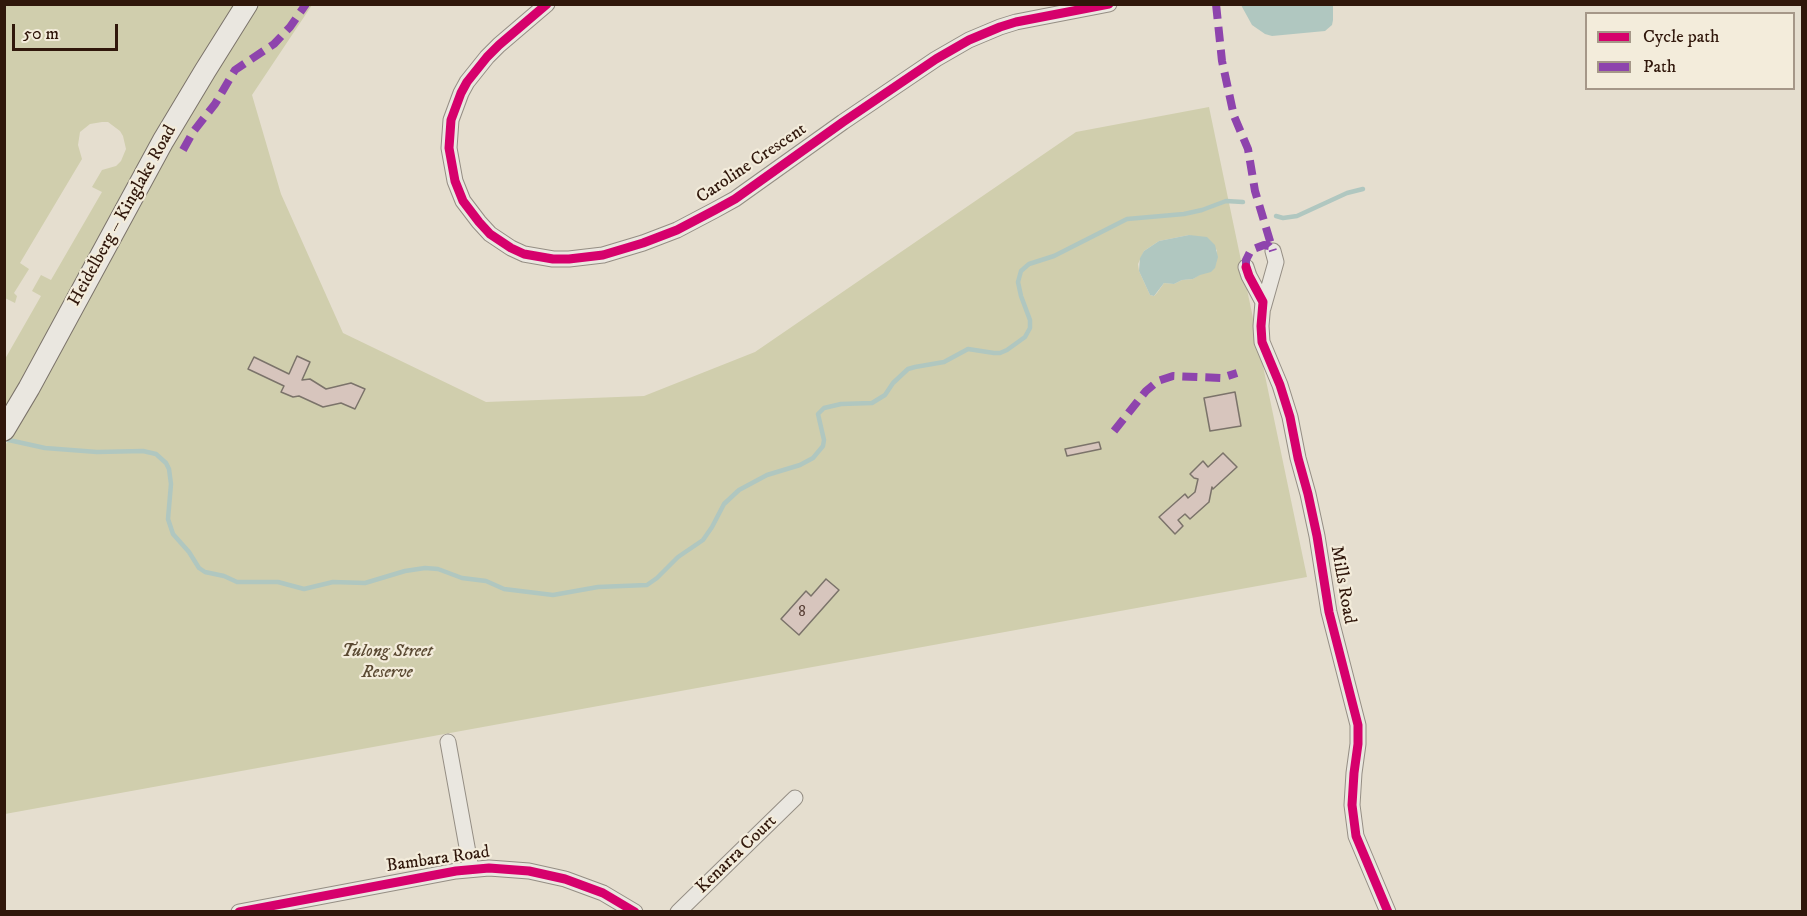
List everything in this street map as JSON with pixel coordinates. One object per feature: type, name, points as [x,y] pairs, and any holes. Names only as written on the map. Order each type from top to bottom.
[{"type":"main road","name":"Heidelberg – Kinglake Road","points":[[5,428],[54,344],[163,141],[247,4]]},
{"type":"street","name":"Caroline Crescent","points":[[547,4],[487,57],[467,82],[452,120],[449,148],[458,190],[470,210],[490,234],[525,254],[569,260],[603,255],[633,247],[677,230],[735,199],[843,122],[969,40],[1017,22],[1109,4]]},
{"type":"street","name":"Mills Road","points":[[1273,251],[1276,262],[1263,308],[1262,342],[1280,385],[1290,417],[1317,536],[1331,620],[1358,725],[1353,791],[1354,827],[1359,845],[1388,912]]},
{"type":"street","name":"Mills Road","points":[[1246,267],[1261,297],[1263,308]]},
{"type":"street","points":[[448,742],[471,869]]},
{"type":"street","name":"Kenarra Court","points":[[678,912],[795,798]]},
{"type":"street","name":"Bambara Road","points":[[239,912],[471,869],[509,868],[566,879],[603,893],[635,912]]},
{"type":"green space","points":[[5,5],[240,5],[5,416],[5,359],[41,296],[32,291],[41,275],[51,280],[102,192],[92,187],[102,170],[116,166],[121,161],[126,149],[120,131],[108,122],[90,124],[80,132],[78,145],[82,159],[20,263],[29,269],[14,293],[17,296],[15,303],[5,298]]},
{"type":"green space","name":"Tulong Street Reserve","points":[[254,5],[312,5],[252,95],[281,194],[343,333],[486,402],[644,396],[755,352],[1076,132],[1209,107],[1307,577],[5,814],[4,447],[18,426],[127,219]],"holes":[[[1189,235],[1217,250],[1216,264],[1193,279],[1182,280],[1174,284],[1164,283],[1154,296],[1150,295],[1138,264],[1144,251],[1159,241]],[[1235,393],[1241,425],[1210,431],[1204,398]]]},
{"type":"water","points":[[1241,5],[1333,5],[1333,20],[1332,25],[1325,31],[1272,36],[1252,25]]},
{"type":"water","points":[[1189,235],[1207,237],[1215,245],[1218,257],[1215,268],[1193,279],[1182,280],[1174,284],[1164,283],[1154,296],[1150,295],[1139,271],[1140,258],[1144,251],[1159,241]]},
{"type":"building","points":[[297,356],[310,362],[302,380],[310,379],[326,389],[351,383],[365,389],[355,409],[341,403],[323,407],[299,396],[293,397],[281,392],[284,386],[248,369],[254,357],[289,374]]},
{"type":"building","points":[[1235,392],[1241,426],[1210,431],[1204,398]]},
{"type":"building","points":[[1099,442],[1101,449],[1067,456],[1065,449]]},
{"type":"building","points":[[1223,453],[1237,467],[1213,489],[1212,487],[1209,502],[1190,519],[1185,514],[1178,520],[1183,526],[1175,534],[1159,517],[1185,494],[1188,498],[1195,492],[1198,479],[1190,474],[1203,461],[1208,467]]},
{"type":"building","points":[[826,579],[839,590],[799,635],[781,619],[806,591],[811,596]]},
{"type":"waterway","points":[[1276,216],[1283,218],[1297,216],[1347,193],[1363,189]]},
{"type":"waterway","points":[[4,439],[45,448],[97,452],[143,451],[156,454],[169,469],[171,484],[168,519],[173,534],[199,568],[237,582],[278,582],[304,589],[333,582],[365,583],[405,571],[425,568],[438,569],[462,578],[486,581],[504,589],[553,595],[598,587],[647,585],[678,557],[703,540],[724,504],[739,490],[767,475],[800,465],[813,458],[823,446],[824,440],[818,414],[824,408],[841,404],[872,403],[885,395],[893,383],[908,369],[944,362],[968,349],[1000,353],[1025,337],[1030,328],[1030,320],[1018,282],[1021,271],[1029,264],[1054,256],[1127,219],[1184,214],[1226,201],[1243,202]]},
{"type":"marked path","points":[[183,150],[235,70],[274,44],[290,27],[306,4]]},
{"type":"marked path","points":[[1216,4],[1222,61],[1234,116],[1248,149],[1255,191],[1273,251]]},
{"type":"marked path","points":[[1246,267],[1246,260],[1251,250],[1264,245],[1269,246],[1273,251]]},
{"type":"marked path","points":[[1114,431],[1146,391],[1158,381],[1173,376],[1221,378],[1237,373]]},
{"type":"cycle path","points":[[547,4],[499,45],[467,82],[451,120],[449,148],[455,181],[463,201],[490,234],[524,254],[553,259],[603,255],[643,243],[677,230],[715,210],[735,199],[936,59],[969,40],[1016,22],[1109,4]]},
{"type":"cycle path","points":[[1246,267],[1263,302],[1262,342],[1280,385],[1290,417],[1317,536],[1329,612],[1358,725],[1352,805],[1356,836],[1388,912]]},
{"type":"cycle path","points":[[239,912],[456,871],[489,868],[529,871],[565,879],[603,893],[635,912]]}]
